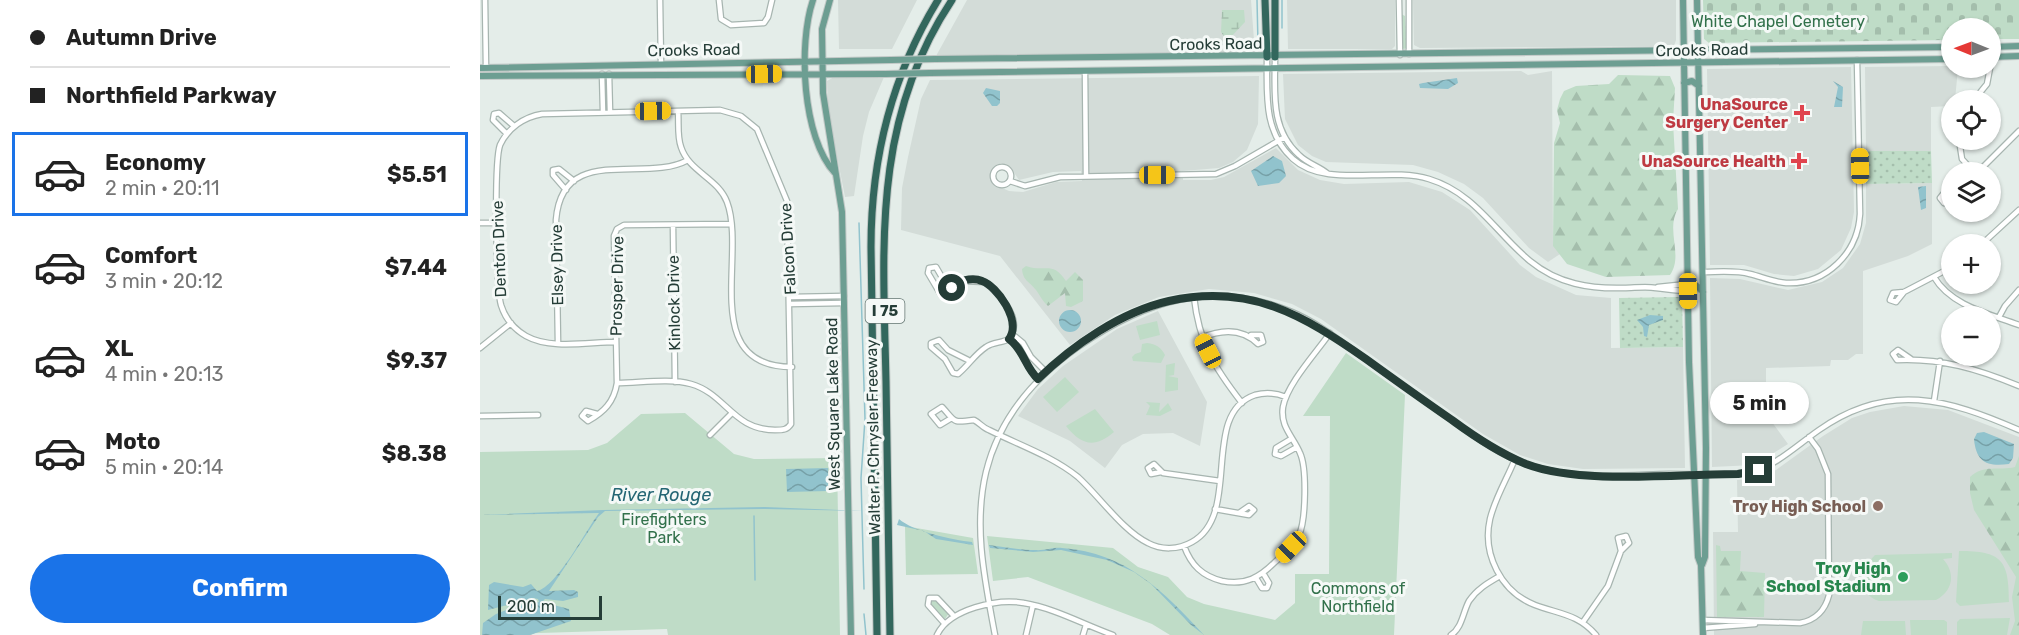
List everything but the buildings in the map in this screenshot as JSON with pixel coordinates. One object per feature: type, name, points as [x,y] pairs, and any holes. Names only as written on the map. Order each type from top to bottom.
[{"type":"highway","name":"Walter P. Chrysler Freeway","points":[[878,635],[871,247],[873,195],[880,146],[892,98],[908,57],[938,0]]},
{"type":"highway","name":"Walter P. Chrysler Freeway","points":[[890,635],[884,277],[885,195],[891,153],[902,110],[918,66],[952,0]]},
{"type":"highway","points":[[1265,0],[1271,57]]},
{"type":"highway","points":[[1271,57],[1275,0]]},
{"type":"main road","name":"West Square Lake Road","points":[[813,0],[807,24],[808,104],[815,131],[829,166],[836,173]]},
{"type":"main road","points":[[1683,0],[1689,374],[1703,628]]},
{"type":"main road","points":[[1697,0],[1706,474],[1704,557],[1701,565]]},
{"type":"main road","name":"West Square Lake Road","points":[[829,2],[822,29],[822,60],[824,107],[837,164],[836,173],[842,206],[851,635]]},
{"type":"main road","points":[[1683,28],[1689,34],[1698,33]]},
{"type":"main road","points":[[2001,47],[2019,46]]},
{"type":"main road","points":[[1929,59],[1934,54],[1933,48]]},
{"type":"main road","name":"Crooks Road","points":[[485,68],[822,60],[1135,59],[1941,48]]},
{"type":"main road","points":[[1803,62],[1808,57],[1807,49]]},
{"type":"main road","points":[[1857,60],[1862,49]]},
{"type":"main road","points":[[1716,63],[1715,57],[1719,51]]},
{"type":"main road","points":[[1663,64],[1667,57],[1665,52]]},
{"type":"main road","points":[[1480,66],[1485,60],[1484,54]]},
{"type":"main road","points":[[1509,66],[1508,61],[1512,54]]},
{"type":"main road","points":[[1403,68],[1408,62],[1409,55]]},
{"type":"main road","points":[[1312,69],[1311,62],[1315,56]]},
{"type":"main road","points":[[2001,57],[2019,56]]},
{"type":"main road","points":[[1153,71],[1152,65],[1156,58]]},
{"type":"main road","name":"Crooks Road","points":[[482,76],[1403,68],[1941,58]]},
{"type":"main road","points":[[1052,72],[1057,67],[1055,59]]},
{"type":"main road","points":[[1083,71],[1081,65],[1085,59]]},
{"type":"main road","points":[[1131,71],[1135,66],[1135,59]]},
{"type":"main road","points":[[836,74],[835,65],[839,60]]},
{"type":"main road","points":[[786,73],[791,67],[789,61]]},
{"type":"main road","points":[[723,74],[722,68],[725,62]]},
{"type":"main road","points":[[660,74],[662,64]]},
{"type":"main road","points":[[605,66],[606,74]]},
{"type":"main road","points":[[482,76],[488,73],[485,68]]},
{"type":"main road","points":[[1684,83],[1692,81],[1699,86]]},
{"type":"main road","points":[[815,131],[820,134],[829,132]]},
{"type":"main road","points":[[1685,160],[1692,166],[1701,164]]},
{"type":"main road","points":[[1686,184],[1694,182],[1701,188]]},
{"type":"main road","points":[[1687,268],[1696,275],[1703,272]]},
{"type":"main road","points":[[1687,288],[1697,286],[1703,292]]},
{"type":"main road","points":[[1689,374],[1696,379],[1704,377]]},
{"type":"main road","points":[[1690,396],[1701,397],[1705,402]]},
{"type":"main road","points":[[1697,526],[1701,529],[1705,528]]},
{"type":"street","points":[[485,0],[485,68]]},
{"type":"street","points":[[660,0],[662,64]]},
{"type":"street","points":[[719,0],[720,16],[726,24],[758,25],[765,22],[772,0]]},
{"type":"street","points":[[1409,0],[1409,55]]},
{"type":"street","points":[[1400,55],[1399,2],[1409,7]]},
{"type":"street","points":[[1399,13],[1409,16]]},
{"type":"street","points":[[1271,57],[1275,69],[1275,110],[1285,137],[1306,160],[1327,173]]},
{"type":"street","points":[[1271,57],[1267,69],[1268,116],[1278,141],[1302,166],[1318,174],[1402,174],[1435,181],[1474,202],[1523,255],[1555,277],[1594,288],[1656,288],[1666,284],[1687,288]]},
{"type":"street","points":[[1703,272],[1743,272],[1777,282],[1799,282],[1824,274],[1848,252],[1860,221],[1857,60]]},
{"type":"street","points":[[1083,71],[1086,176]]},
{"type":"street","points":[[603,112],[606,74]]},
{"type":"street","points":[[606,74],[610,112]]},
{"type":"street","points":[[678,111],[680,143],[688,160],[720,189],[729,205],[732,316],[738,337],[748,351],[760,360],[775,366],[792,367]]},
{"type":"street","name":"Falcon Drive","points":[[603,112],[732,112],[750,121],[759,133],[788,208],[792,367],[790,426],[783,430],[760,429],[746,424],[731,414]]},
{"type":"street","name":"Denton Drive","points":[[511,323],[499,297],[497,223],[497,159],[507,134],[514,126],[539,114],[603,112]]},
{"type":"street","points":[[507,134],[493,120],[494,114],[499,113],[514,126]]},
{"type":"street","points":[[1986,162],[2019,131]]},
{"type":"street","points":[[1010,181],[1025,186],[1052,177],[1216,174],[1235,166],[1285,137]]},
{"type":"street","name":"Elsey Drive","points":[[558,343],[556,220],[560,202],[566,190],[574,181],[598,170],[668,168],[688,160]]},
{"type":"street","points":[[1302,166],[1306,160]]},
{"type":"street","points":[[566,190],[553,176],[553,170],[560,169],[574,181]]},
{"type":"street","points":[[1993,234],[2019,210]]},
{"type":"street","points":[[480,223],[497,223]]},
{"type":"street","name":"Prosper Drive","points":[[617,383],[615,233],[624,225],[731,224]]},
{"type":"street","name":"Kinlock Drive","points":[[673,225],[675,382]]},
{"type":"street","points":[[954,284],[943,279],[936,267],[929,268],[928,273],[939,295],[945,295],[954,284],[972,279],[988,284],[1013,316],[1011,337],[1019,347],[1028,368],[1038,379]]},
{"type":"street","points":[[1904,292],[1941,273]]},
{"type":"street","points":[[1934,277],[1942,289],[1954,298],[1973,306]]},
{"type":"street","points":[[2001,313],[2019,290]]},
{"type":"street","points":[[994,635],[979,513],[987,469],[999,435],[1018,403],[1046,372],[1086,342],[1130,315],[1156,304],[1194,297],[1229,296],[1265,302],[1304,318],[1330,333],[1479,439],[1515,459],[1551,471],[1581,475],[1744,473],[1761,469],[1839,417],[1869,405],[1908,399],[1934,400],[1980,413],[2019,429]]},
{"type":"street","points":[[790,297],[844,299]]},
{"type":"street","points":[[1194,297],[1201,338],[1221,374],[1242,403]]},
{"type":"street","points":[[790,304],[844,299]]},
{"type":"street","points":[[2001,318],[2019,326]]},
{"type":"street","points":[[480,348],[511,323],[531,339],[558,343],[616,342]]},
{"type":"street","points":[[1201,338],[1224,332],[1251,336]]},
{"type":"street","points":[[1184,546],[1194,566],[1209,577],[1233,583],[1256,578],[1294,543],[1301,529],[1303,468],[1297,447],[1291,439],[1283,416],[1286,396],[1330,333]]},
{"type":"street","points":[[968,360],[948,350],[939,340],[931,343],[933,349],[945,359],[954,374],[964,369],[968,360],[989,345],[1011,337],[1022,341],[1031,357],[1046,372]]},
{"type":"street","points":[[1911,359],[1940,361],[1981,371],[2019,386]]},
{"type":"street","points":[[1934,400],[1940,361]]},
{"type":"street","points":[[597,414],[611,401],[617,383],[675,382],[694,385],[707,391],[731,414],[710,435]]},
{"type":"street","points":[[950,419],[958,423],[974,420],[1066,469],[1145,542],[1161,548],[1184,546],[1204,532],[1215,509],[1227,426],[1233,412],[1242,403],[1265,393],[1286,396]]},
{"type":"street","points":[[480,416],[538,415]]},
{"type":"street","points":[[1703,628],[1738,619],[1761,623],[1808,621],[1821,613],[1828,598],[1828,474],[1818,449],[1809,437]]},
{"type":"street","points":[[1291,439],[1276,448],[1276,455],[1283,455],[1297,447]]},
{"type":"street","points":[[1515,459],[1494,508],[1488,531],[1490,553],[1500,576],[1511,590],[1530,603],[1570,615],[1583,622],[1596,635]]},
{"type":"street","points":[[1161,472],[1220,481]]},
{"type":"street","points":[[1215,509],[1239,513]]},
{"type":"street","points":[[1583,622],[1608,586],[1621,550]]},
{"type":"street","points":[[1256,578],[1262,588],[1268,587],[1269,581],[1263,573]]},
{"type":"street","points":[[1451,635],[1458,633],[1466,608],[1474,594],[1500,576]]},
{"type":"street","points":[[944,623],[929,606],[929,598],[937,598],[953,615]]},
{"type":"street","points":[[937,635],[944,623],[953,615],[964,610],[1016,602],[1034,605],[1113,635]]},
{"type":"street","points":[[1026,635],[1034,605]]},
{"type":"street","points":[[1083,635],[1086,625]]},
{"type":"shaded area","points":[[838,0],[917,0],[892,49],[839,49]]},
{"type":"shaded area","points":[[967,0],[1251,0],[1255,54],[936,56]]},
{"type":"shaded area","points":[[1287,0],[1395,0],[1395,46],[1392,49],[1288,49]]},
{"type":"shaded area","points":[[1413,0],[1676,0],[1676,40],[1674,46],[1420,48],[1414,45]]},
{"type":"shaded area","points":[[1941,66],[1941,78],[1957,78],[1956,90],[1941,90],[1941,106],[1931,107],[1931,151],[1866,151],[1865,67]]},
{"type":"shaded area","points":[[1851,67],[1854,212],[1851,228],[1841,250],[1818,269],[1794,276],[1774,274],[1744,265],[1710,265],[1707,69]]},
{"type":"shaded area","points":[[1521,71],[1528,75],[1552,71],[1553,245],[1560,254],[1548,262],[1529,248],[1483,198],[1464,184],[1438,172],[1413,165],[1326,162],[1312,156],[1298,145],[1285,119],[1283,74]]},
{"type":"shaded area","points":[[1259,76],[1258,124],[1247,150],[1233,162],[1219,168],[1183,171],[1183,180],[1211,180],[1224,177],[1276,148],[1298,170],[1320,180],[1344,184],[1409,182],[1442,192],[1470,210],[1520,265],[1536,277],[1576,295],[1611,298],[1611,348],[1683,347],[1685,468],[1583,469],[1548,464],[1520,455],[1483,434],[1321,319],[1292,304],[1254,293],[1209,289],[1159,297],[1115,315],[1070,345],[1000,256],[901,230],[902,188],[921,99],[930,80]],"holes":[[[1001,163],[1011,168],[1019,180],[1053,172],[1081,171],[1082,181],[1056,182],[1023,192],[1009,191],[993,184],[991,181],[994,166]]]},
{"type":"shaded area","points":[[834,77],[884,77],[869,112],[854,196],[845,197],[828,110],[827,81]]},
{"type":"shaded area","points":[[1932,183],[1932,244],[1908,256],[1863,271],[1863,354],[1856,354],[1848,360],[1831,360],[1830,366],[1766,368],[1766,414],[1788,444],[1754,465],[1712,467],[1710,278],[1740,279],[1788,290],[1822,282],[1843,268],[1860,244],[1866,223],[1866,184]]},
{"type":"shaded area","points":[[1158,311],[1207,402],[1200,446],[1173,433],[1143,434],[1122,445],[1105,468],[1070,441],[1018,416],[1038,389],[1063,366],[1117,329]]},
{"type":"shaded area","name":"Troy High School","points":[[1904,406],[1948,410],[2019,437],[2019,635],[1714,635],[1713,532],[1738,532],[1737,480],[1757,478],[1776,470],[1852,418]]},
{"type":"green space","name":"White Chapel Cemetery","points":[[1703,0],[2019,0],[2019,39],[2001,39],[2001,18],[1941,18],[1941,40],[1709,43],[1704,39]]},
{"type":"green space","points":[[1222,10],[1244,10],[1245,22],[1230,38],[1225,38],[1221,32]]},
{"type":"green space","points":[[1401,14],[1405,16],[1407,48],[1404,49],[1401,47]]},
{"type":"green space","points":[[1618,75],[1670,76],[1675,88],[1673,122],[1678,209],[1673,225],[1675,259],[1670,275],[1606,277],[1567,264],[1553,246],[1554,143],[1560,123],[1557,110],[1560,99],[1564,91],[1576,86],[1609,84]]},
{"type":"green space","points":[[1866,151],[1931,151],[1932,183],[1866,184]]},
{"type":"green space","points":[[1026,266],[1052,269],[1066,281],[1075,272],[1083,280],[1083,301],[1071,307],[1066,306],[1065,293],[1048,306],[1024,276],[1022,269]]},
{"type":"green space","points":[[1679,297],[1682,300],[1683,347],[1620,348],[1619,298]]},
{"type":"green space","points":[[1157,321],[1160,335],[1140,340],[1136,326]]},
{"type":"green space","points":[[1142,344],[1158,346],[1163,352],[1165,355],[1161,363],[1133,361],[1132,357],[1141,352]]},
{"type":"green space","name":"Commons of Northfield","points":[[1346,353],[1405,395],[1394,635],[1170,635],[1152,624],[1028,577],[993,581],[987,536],[1113,548],[1138,567],[1168,577],[1187,597],[1204,604],[1275,620],[1295,603],[1295,574],[1329,574],[1330,416],[1303,416]]},
{"type":"green space","points":[[1175,363],[1174,375],[1168,376],[1178,378],[1178,390],[1165,392],[1166,365]]},
{"type":"green space","points":[[1065,377],[1079,392],[1057,412],[1043,397]]},
{"type":"green space","points":[[1146,402],[1160,403],[1159,412],[1168,403],[1172,410],[1160,416],[1146,415],[1150,406]]},
{"type":"green space","points":[[1095,409],[1114,432],[1101,441],[1083,441],[1066,426]]},
{"type":"green space","name":"Firefighters Park","points":[[685,413],[734,454],[754,459],[837,458],[840,635],[668,635],[667,629],[480,635],[480,452],[588,450],[607,443],[641,414]]},
{"type":"green space","points":[[2019,456],[2019,635],[2010,635],[2015,621],[2012,597],[2016,577],[1974,510],[1970,493],[1970,477],[1986,469],[2015,467]]},
{"type":"green space","points":[[905,526],[973,538],[978,574],[906,575]]},
{"type":"green space","points":[[1716,545],[1720,546],[1721,551],[1741,551],[1740,571],[1765,573],[1764,617],[1717,617]]},
{"type":"green space","points":[[1959,551],[1985,553],[2000,561],[2005,567],[2007,576],[2009,602],[1960,606],[1956,602]]},
{"type":"green space","name":"Troy High School Stadium","points":[[1952,553],[1952,558],[1943,559],[1950,570],[1949,587],[1936,600],[1879,601],[1866,593],[1862,584],[1862,569],[1875,555]]},
{"type":"green space","points":[[931,599],[935,599],[949,613],[945,619],[929,604]]},
{"type":"green space","points":[[2010,618],[2007,635],[1957,635],[1957,622],[1960,619]]},
{"type":"green space","points":[[1910,620],[1944,620],[1947,622],[1947,635],[1911,635]]},
{"type":"green space","points":[[1863,621],[1905,621],[1906,635],[1861,635]]},
{"type":"water","points":[[1457,78],[1458,83],[1448,89],[1420,88],[1419,84],[1423,83]]},
{"type":"water","points":[[1833,81],[1843,87],[1842,107],[1834,107],[1838,87]]},
{"type":"water","points":[[986,88],[1000,91],[1000,103],[997,106],[992,106],[983,93]]},
{"type":"water","points":[[1273,156],[1282,161],[1286,176],[1279,183],[1258,186],[1251,171]]},
{"type":"water","points":[[1926,186],[1926,208],[1921,210],[1918,187]]},
{"type":"water","points":[[1070,310],[1078,313],[1081,321],[1078,329],[1070,332],[1062,329],[1059,321],[1062,313]]},
{"type":"water","points":[[1650,315],[1663,316],[1663,320],[1649,325],[1647,337],[1644,336],[1643,327],[1637,320]]},
{"type":"water","points":[[1984,432],[2014,444],[2013,458],[2009,464],[1995,465],[1980,458],[1974,439],[1977,433]]},
{"type":"water","points":[[828,468],[828,491],[787,492],[786,469]]},
{"type":"water","points":[[765,507],[865,511],[765,509],[605,511],[598,517],[549,591],[574,590],[578,592],[578,597],[563,601],[545,599],[542,602],[569,609],[571,621],[530,635],[482,635],[483,623],[496,614],[514,607],[539,602],[538,599],[533,598],[488,610],[489,585],[494,582],[523,587],[531,584],[537,591],[545,587],[571,557],[599,513],[480,515],[603,510]]},
{"type":"water","points":[[899,519],[905,523],[921,530],[897,525]]},
{"type":"water","points":[[925,532],[972,542],[973,545],[936,539]]},
{"type":"water","points":[[989,545],[1029,550],[1062,548],[1085,551],[1106,558],[1125,566],[1142,577],[1158,589],[1204,635],[1191,625],[1151,584],[1134,572],[1107,560],[1061,550],[1033,552],[990,548]]},
{"type":"waterway","points":[[1257,0],[1258,44]]},
{"type":"waterway","points":[[1282,0],[1282,28]]},
{"type":"waterway","points":[[859,223],[865,419],[861,478],[864,589]]},
{"type":"waterway","points":[[754,516],[755,580]]},
{"type":"waterway","points":[[864,614],[866,635]]},
{"type":"place","name":"UnaSource Surgery Center","points":[[1802,113]]},
{"type":"place","name":"UnaSource Health","points":[[1799,161]]},
{"type":"place","name":"Troy High School","points":[[1878,506]]},
{"type":"place","name":"Troy High School Stadium","points":[[1903,577]]},
{"type":"route","points":[[952,288],[954,284],[972,279],[988,284],[1014,320],[1014,332],[1009,339],[1019,347],[1028,368],[1038,379],[1086,342],[1118,321],[1141,310],[1166,302],[1194,297],[1237,297],[1273,304],[1316,324],[1485,443],[1533,466],[1560,473],[1588,476],[1738,474],[1759,470]]},
{"type":"water label","name":"River Rouge","points":[[661,495]]}]
